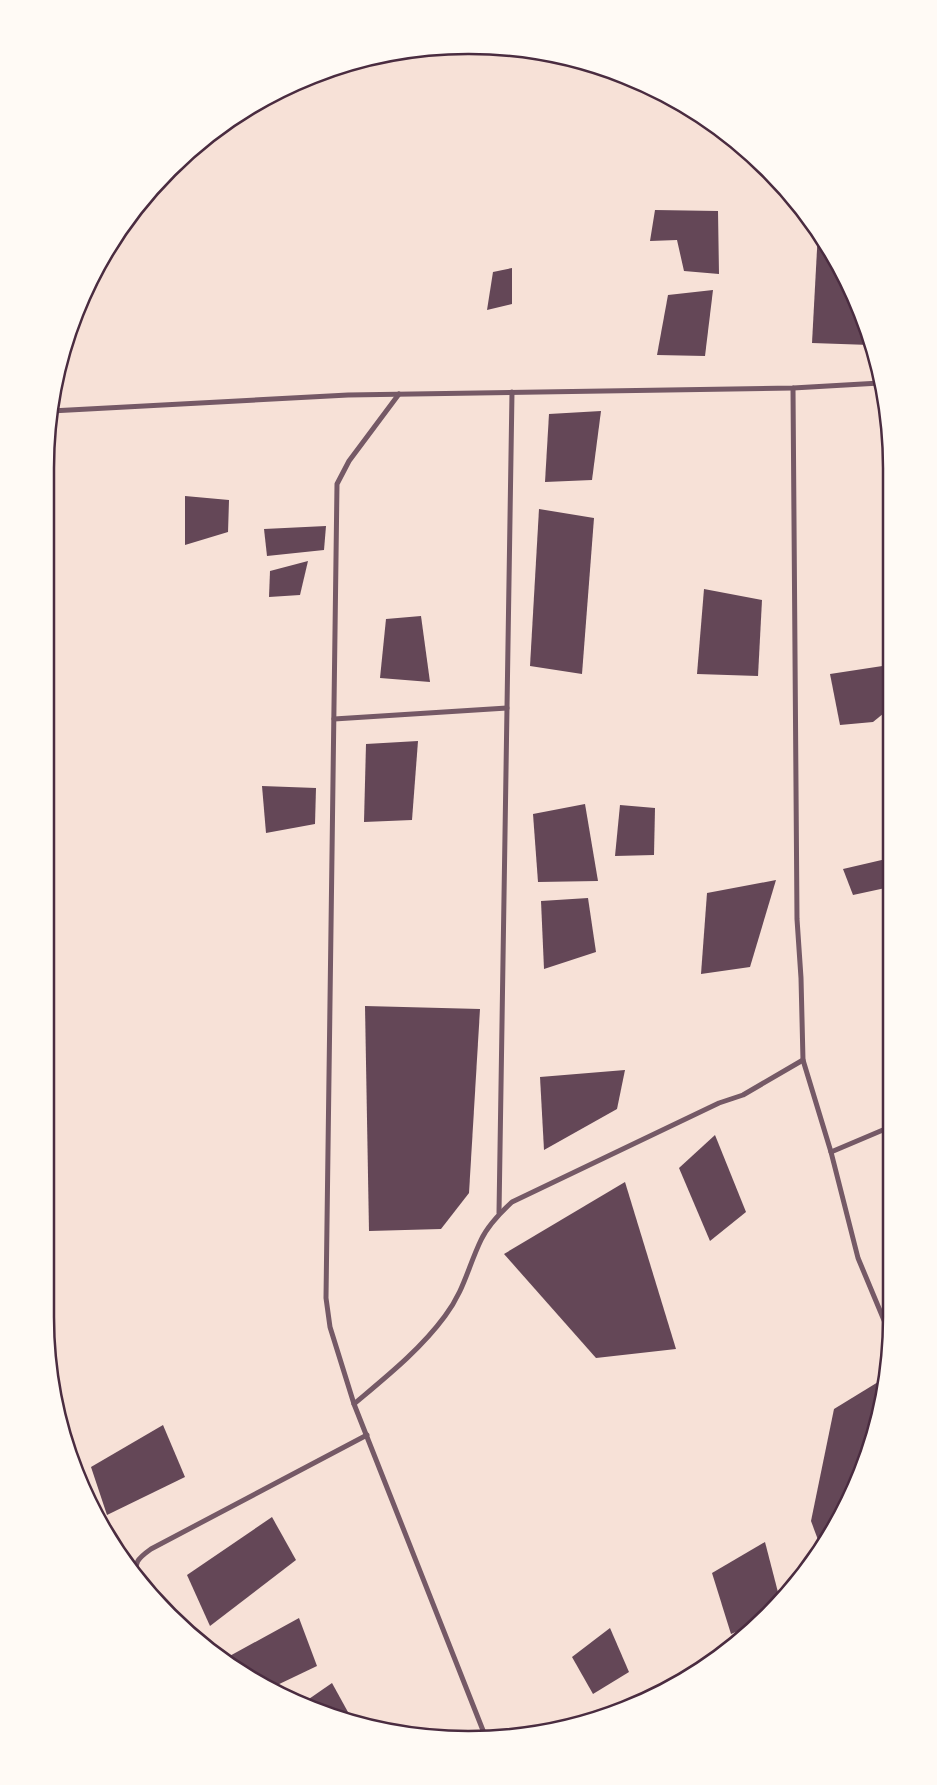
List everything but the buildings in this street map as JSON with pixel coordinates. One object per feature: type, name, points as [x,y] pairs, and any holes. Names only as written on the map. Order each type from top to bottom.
[{"type":"street","points":[[58,411],[348,395],[793,388],[874,383]]},
{"type":"street","points":[[793,388],[797,919],[803,1060],[831,1152],[858,1258],[883,1318]]},
{"type":"street","points":[[499,1214],[512,392]]},
{"type":"street","points":[[399,394],[348,461],[337,484],[326,1298],[330,1328],[354,1404],[483,1730]]},
{"type":"street","points":[[334,719],[507,708]]},
{"type":"street","points":[[354,1404],[402,1362],[446,1316],[464,1285],[481,1239],[499,1214],[512,1202],[719,1103],[743,1095],[803,1060]]},
{"type":"street","points":[[831,1152],[883,1130]]},
{"type":"street","points":[[136,1564],[141,1556],[151,1550],[367,1435]]}]
